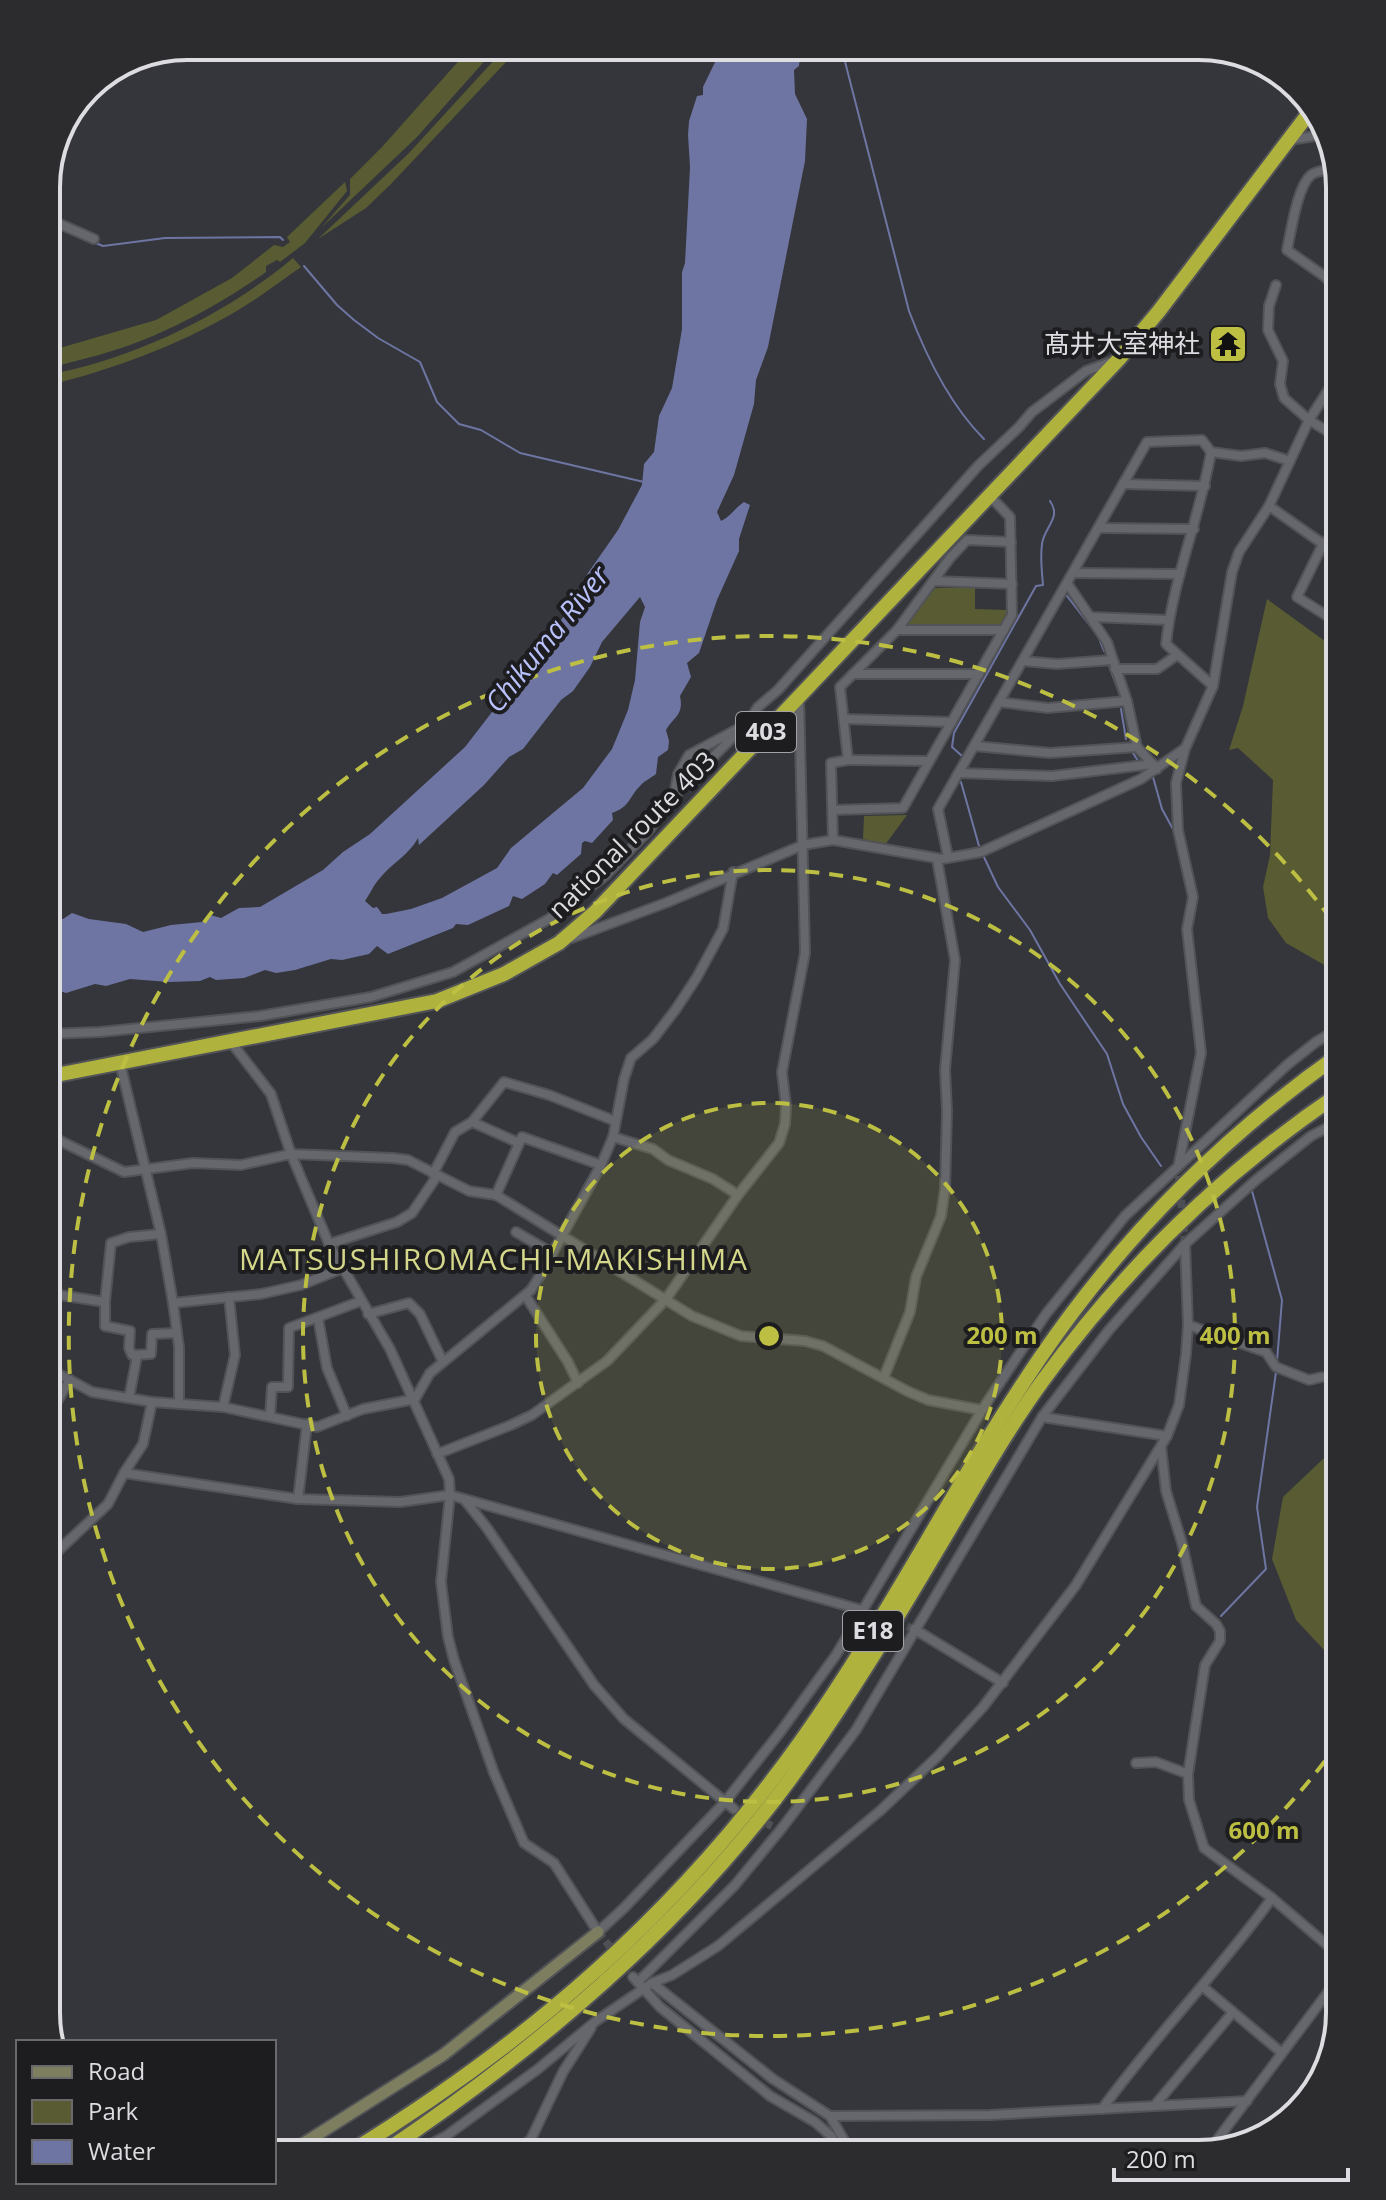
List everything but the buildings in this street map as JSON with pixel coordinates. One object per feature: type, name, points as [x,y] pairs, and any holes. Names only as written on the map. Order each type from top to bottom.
[{"type":"highway","name":"national route 403","points":[[60,1074],[437,1001],[504,974],[559,943],[595,912],[1119,359],[1306,117]]},
{"type":"highway","name":"E18","points":[[369,2140],[534,2025],[632,1938],[697,1871],[753,1806],[803,1739],[1016,1393],[1090,1290],[1142,1228],[1195,1173],[1252,1122],[1326,1065]]},
{"type":"highway","name":"E18","points":[[400,2140],[541,2038],[641,1949],[704,1884],[781,1792],[839,1709],[1001,1443],[1074,1340],[1141,1262],[1195,1208],[1257,1154],[1326,1103]]},
{"type":"street","points":[[1288,140],[1315,136]]},
{"type":"street","points":[[1325,170],[1308,177],[1297,205],[1287,250],[1326,278]]},
{"type":"street","points":[[60,224],[94,239]]},
{"type":"street","points":[[1276,285],[1269,306],[1268,330],[1283,361],[1280,384],[1284,398],[1326,430]]},
{"type":"street","points":[[668,803],[747,724],[758,707],[778,690],[959,487],[1032,412],[1086,371],[1119,359]]},
{"type":"street","points":[[1178,1164],[1201,1053],[1187,929],[1193,897],[1178,830],[1176,783],[1185,749],[1213,686],[1232,572],[1239,552],[1269,506],[1309,420],[1326,394]]},
{"type":"street","points":[[948,857],[938,809],[1147,442],[1202,440],[1211,452],[1241,456],[1265,453],[1290,461]]},
{"type":"street","points":[[1211,452],[1194,529],[1168,620],[1166,644],[1213,686]]},
{"type":"street","points":[[1123,484],[1205,486]]},
{"type":"street","points":[[833,810],[903,808],[1012,615],[1010,517],[990,496]]},
{"type":"street","points":[[1269,506],[1325,543],[1297,597],[1326,615]]},
{"type":"street","points":[[1099,528],[1194,529]]},
{"type":"street","points":[[848,760],[840,687],[897,630],[967,540],[1011,542]]},
{"type":"street","points":[[1073,573],[1180,574]]},
{"type":"street","points":[[934,581],[1012,584]]},
{"type":"street","points":[[1067,583],[1107,642],[1127,701],[1137,747],[1155,767]]},
{"type":"street","points":[[1091,617],[1168,620]]},
{"type":"street","points":[[897,630],[1004,630]]},
{"type":"street","points":[[1023,661],[1157,669],[1177,655]]},
{"type":"street","points":[[853,674],[979,674]]},
{"type":"street","points":[[437,1454],[511,1425],[578,1383],[625,1345],[666,1299],[738,1195],[779,1143],[786,1106],[782,1072],[805,953],[799,697]]},
{"type":"street","points":[[999,702],[1048,708],[1127,701]]},
{"type":"street","points":[[844,719],[952,722]]},
{"type":"street","points":[[60,1033],[260,1016],[371,997],[453,972],[519,937],[575,901],[606,875],[674,796],[678,774],[689,755],[747,724]]},
{"type":"street","points":[[974,746],[1050,753],[1137,747]]},
{"type":"street","points":[[559,943],[668,902],[803,845],[833,840],[898,849],[937,859],[981,852],[1141,779],[1185,749]]},
{"type":"street","points":[[833,840],[831,763],[848,760],[929,761]]},
{"type":"street","points":[[959,773],[1052,776],[1155,767]]},
{"type":"street","points":[[668,803],[678,824]]},
{"type":"street","points":[[884,1377],[910,1312],[916,1277],[937,1226],[945,1189],[945,1070],[955,960],[937,859]]},
{"type":"street","points":[[60,1375],[92,1392],[152,1402],[223,1407],[317,1427],[363,1409],[415,1399],[430,1373],[531,1290],[601,1165],[613,1137],[631,1058],[653,1039],[676,1009],[723,929],[733,872]]},
{"type":"street","points":[[309,2140],[443,2055],[598,1932],[725,1802],[836,1655],[982,1410],[1046,1314],[1125,1216],[1287,1065],[1326,1036]]},
{"type":"street","points":[[231,1042],[271,1094],[291,1154],[329,1244],[390,1349],[449,1479],[441,1582],[446,1628],[454,1660],[494,1773],[524,1843],[554,1863],[598,1932]]},
{"type":"street","points":[[120,1063],[161,1234],[173,1303],[179,1403]]},
{"type":"street","points":[[329,1244],[397,1222],[412,1213],[435,1175],[449,1140],[455,1132],[472,1122],[504,1082],[549,1095],[615,1121]]},
{"type":"street","points":[[472,1122],[519,1143]]},
{"type":"street","points":[[438,2140],[538,2069],[596,2021],[706,1917],[782,1828],[856,1730],[1042,1417],[1143,1289],[1185,1244],[1256,1180],[1311,1136],[1326,1128]]},
{"type":"street","points":[[496,1195],[522,1137],[601,1165]]},
{"type":"street","points":[[613,1137],[653,1149],[668,1160],[713,1179],[738,1195]]},
{"type":"street","points":[[60,1141],[124,1172],[193,1163],[241,1165],[291,1154],[408,1160],[469,1191],[496,1195],[692,1316],[719,1329],[741,1336],[805,1341],[823,1346],[928,1400],[982,1410]]},
{"type":"street","points":[[516,1232],[552,1253]]},
{"type":"street","points":[[161,1234],[129,1237],[111,1243],[105,1326],[130,1331],[129,1348],[132,1355],[137,1356],[151,1354],[152,1334],[177,1333]]},
{"type":"street","points":[[638,1983],[652,1983],[672,1975],[718,1946],[881,1810],[938,1756],[1003,1683],[1076,1585],[1167,1436],[1179,1405],[1188,1325],[1185,1244]]},
{"type":"street","points":[[173,1303],[301,1285],[341,1269]]},
{"type":"street","points":[[60,1295],[105,1302]]},
{"type":"street","points":[[525,1295],[578,1383]]},
{"type":"street","points":[[223,1407],[235,1355],[229,1297]]},
{"type":"street","points":[[270,1416],[272,1387],[288,1387],[289,1328],[361,1301]]},
{"type":"street","points":[[368,1314],[409,1303],[420,1314],[443,1362]]},
{"type":"street","points":[[318,1318],[327,1368],[347,1416]]},
{"type":"street","points":[[1188,1325],[1266,1352],[1276,1367],[1309,1380],[1322,1377]]},
{"type":"street","points":[[129,1398],[137,1356]]},
{"type":"street","points":[[60,1397],[70,1380]]},
{"type":"street","points":[[60,1549],[108,1504],[143,1444],[152,1402]]},
{"type":"street","points":[[1042,1417],[1167,1436]]},
{"type":"street","points":[[298,1499],[307,1424]]},
{"type":"street","points":[[1161,1446],[1166,1491],[1196,1606],[1220,1631],[1220,1641],[1205,1665],[1188,1774],[1189,1800],[1204,1848],[1272,1898],[1326,1944]]},
{"type":"street","points":[[124,1473],[298,1499],[400,1502],[450,1495],[862,1610]]},
{"type":"street","points":[[463,1498],[487,1528],[594,1685],[624,1719],[734,1809]]},
{"type":"street","points":[[914,1629],[1003,1683]]},
{"type":"street","points":[[1136,1763],[1156,1762],[1188,1774]]},
{"type":"street","points":[[772,1826],[782,1828]]},
{"type":"street","points":[[1102,2109],[1241,1942],[1272,1898]]},
{"type":"street","points":[[638,1983],[770,2096],[823,2129],[833,2140]]},
{"type":"street","points":[[652,1983],[773,2079],[830,2116],[844,2140]]},
{"type":"street","points":[[1202,1986],[1282,2053]]},
{"type":"street","points":[[1218,2139],[1326,1995]]},
{"type":"street","points":[[1155,2105],[1233,2012]]},
{"type":"street","points":[[530,2140],[563,2072],[596,2021]]},
{"type":"street","points":[[830,2116],[990,2115],[1247,2101]]},
{"type":"green space","points":[[460,60],[486,60],[416,138],[321,228],[350,195],[350,179]]},
{"type":"green space","points":[[494,60],[508,60],[366,208],[318,239],[409,153]]},
{"type":"green space","points":[[345,182],[347,191],[305,243],[280,262],[277,260],[266,266],[266,272],[235,293],[147,338],[60,365],[60,348],[156,320],[232,278],[274,245],[283,247],[290,242],[287,237]]},
{"type":"green space","points":[[293,258],[301,267],[252,302],[190,336],[143,356],[60,382],[60,372],[112,358],[177,332],[266,279]]},
{"type":"green space","points":[[975,588],[975,609],[1008,610],[1000,626],[910,626],[907,620],[932,589]]},
{"type":"green space","points":[[1267,599],[1326,642],[1326,966],[1286,943],[1268,918],[1263,887],[1270,855],[1273,780],[1238,748],[1229,750],[1243,706]]},
{"type":"green space","points":[[907,815],[885,845],[863,839],[864,816]]},
{"type":"green space","points":[[1326,1458],[1326,1652],[1296,1620],[1272,1559],[1283,1497]]},
{"type":"water","points":[[716,60],[800,60],[799,66],[794,70],[795,94],[807,119],[805,161],[768,347],[756,380],[754,404],[734,475],[717,512],[721,521],[744,502],[750,505],[739,539],[739,551],[717,600],[699,653],[687,663],[691,677],[680,696],[679,712],[666,730],[668,750],[658,757],[656,774],[636,790],[622,808],[612,813],[613,820],[592,843],[582,843],[581,854],[557,875],[553,873],[545,884],[522,899],[513,896],[509,906],[468,925],[456,924],[453,928],[388,954],[377,946],[369,954],[342,960],[331,959],[295,970],[276,973],[265,970],[244,978],[216,980],[210,977],[200,981],[130,979],[106,986],[95,984],[66,993],[60,991],[60,919],[72,913],[89,919],[126,924],[143,932],[202,922],[210,915],[221,918],[239,908],[260,907],[323,870],[370,834],[465,747],[564,616],[588,573],[618,530],[642,485],[644,464],[654,452],[659,416],[672,388],[682,329],[682,272],[690,167],[689,121],[697,96],[703,95],[703,87]],"holes":[[[640,597],[645,607],[640,622],[635,680],[628,710],[612,749],[583,788],[511,848],[497,868],[442,898],[386,914],[365,901],[378,880],[418,838],[419,845],[484,785],[509,757],[523,749],[561,700],[573,691],[590,667],[602,642]]]},
{"type":"waterway","points":[[845,60],[909,311],[940,379],[960,411],[984,439]]},
{"type":"waterway","points":[[60,229],[103,246],[165,238],[280,237],[283,240]]},
{"type":"waterway","points":[[304,266],[354,320],[420,362],[437,402],[459,424],[481,430],[520,453],[644,482]]},
{"type":"waterway","points":[[962,756],[952,747],[954,733],[1036,586],[1043,585],[1042,544],[1054,512],[1050,501]]},
{"type":"waterway","points":[[1067,596],[1098,636],[1104,651]]},
{"type":"waterway","points":[[1108,663],[1120,695]]},
{"type":"waterway","points":[[1121,709],[1126,739]]},
{"type":"waterway","points":[[1133,753],[1140,764]]},
{"type":"waterway","points":[[1153,777],[1162,809],[1174,831]]},
{"type":"waterway","points":[[961,782],[979,846]]},
{"type":"waterway","points":[[983,855],[998,887],[1030,930],[1060,984],[1107,1054],[1123,1104],[1161,1166]]},
{"type":"waterway","points":[[1252,1191],[1282,1300],[1277,1361]]},
{"type":"waterway","points":[[1221,1616],[1266,1569],[1257,1507],[1276,1372]]},
{"type":"tunnel","points":[[1178,1164],[1185,1244]]},
{"type":"tunnel","points":[[862,1610],[914,1629]]},
{"type":"tunnel","points":[[734,1809],[772,1826]]},
{"type":"tunnel","points":[[598,1932],[615,1953]]},
{"type":"place","name":"髙井大室神社","points":[[1228,344]]},
{"type":"district","name":"MATSUSHIROMACHI-MAKISHIMA","points":[[494,1260]]},
{"type":"water label","name":"Chikuma River","points":[[547,639]]}]
